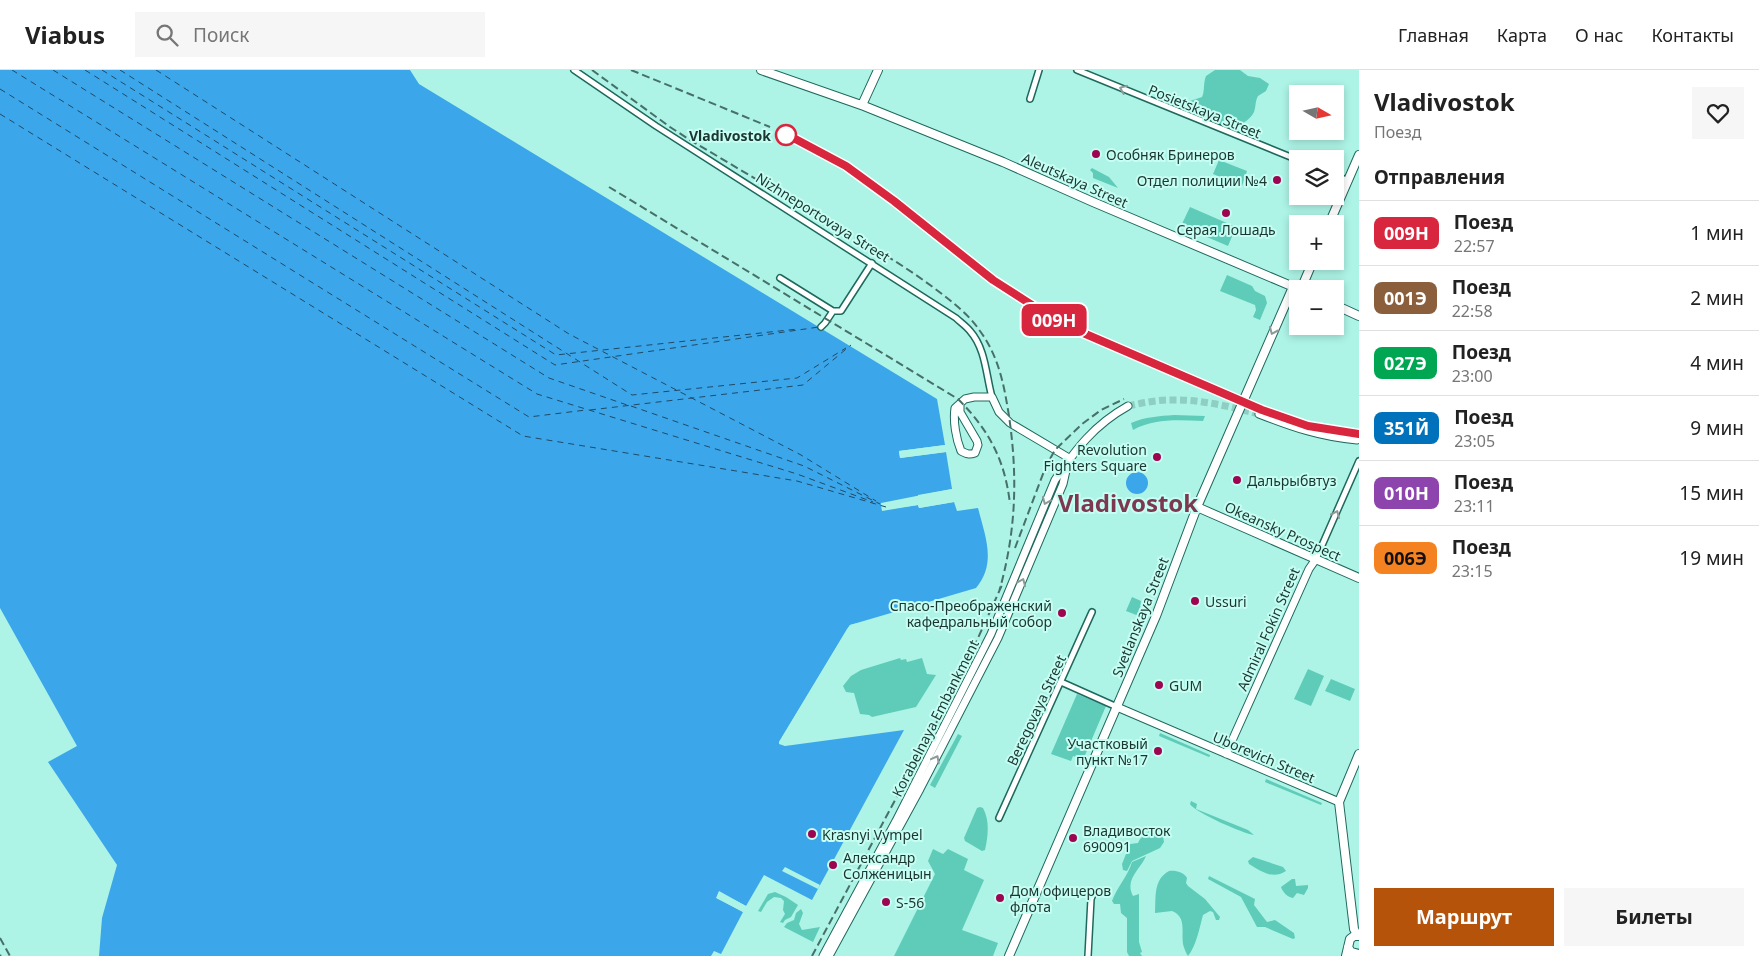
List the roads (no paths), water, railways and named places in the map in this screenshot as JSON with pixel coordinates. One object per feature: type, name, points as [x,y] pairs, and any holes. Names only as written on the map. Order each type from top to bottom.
[{"type":"main road","name":"Aleutskaya Street","points":[[762,70],[862,105],[1003,162],[1289,285]]},
{"type":"main road","points":[[862,105],[878,70]]},
{"type":"main road","points":[[1333,215],[1359,155]]},
{"type":"main road","name":"Svetlanskaya Street","points":[[1009,956],[1162,600],[1197,507],[1289,306]]},
{"type":"main road","points":[[1344,309],[1359,316]]},
{"type":"main road","points":[[960,404],[960,412],[978,445],[975,453],[968,455],[961,452],[958,446],[955,408],[965,399],[974,397],[992,398],[998,412],[1010,423],[1069,458]]},
{"type":"main road","name":"Korabelnaya Embankment","points":[[823,956],[992,634],[1055,480],[1069,458],[1098,426],[1110,416],[1128,406]]},
{"type":"main road","points":[[1259,414],[1310,433],[1357,440]]},
{"type":"main road","name":"Korabelnaya Embankment","points":[[829,956],[911,806],[998,638],[1062,484],[1069,458]]},
{"type":"main road","name":"Okeansky Prospect","points":[[1197,507],[1359,578]]},
{"type":"main road","name":"Admiral Fokin Street","points":[[1226,754],[1309,568],[1316,559]]},
{"type":"main road","name":"Uborevich Street","points":[[1117,707],[1338,802]]},
{"type":"main road","points":[[1359,754],[1338,802],[1354,938],[1351,952],[1359,954]]},
{"type":"main road","points":[[1346,956],[1354,938]]},
{"type":"street","name":"Nizhneportovaya Street","points":[[574,70],[656,126],[948,313],[970,331],[980,347],[992,398]]},
{"type":"street","points":[[1030,99],[1039,70]]},
{"type":"street","name":"Posietskaya Street","points":[[1077,70],[1289,156]]},
{"type":"street","points":[[1344,179],[1348,181]]},
{"type":"street","points":[[780,278],[833,311],[841,310],[872,263]]},
{"type":"street","points":[[821,327],[833,311]]},
{"type":"street","name":"Admiral Fokin Street","points":[[1316,559],[1359,461]]},
{"type":"street","name":"Beregovaya Street","points":[[999,818],[1092,612]]},
{"type":"street","name":"Uborevich Street","points":[[1061,682],[1117,707]]},
{"type":"street","points":[[1088,956],[1091,899],[1094,892]]},
{"type":"water","points":[[0,70],[410,70],[419,84],[937,399],[945,445],[899,451],[900,458],[946,452],[952,489],[881,504],[882,510],[918,505],[919,508],[954,502],[957,511],[978,508],[988,549],[986,569],[976,588],[850,625],[779,742],[785,746],[904,730],[812,900],[764,875],[746,906],[719,892],[717,898],[743,912],[721,954],[714,951],[711,956],[99,956],[102,918],[117,865],[48,762],[77,746],[0,608]]},
{"type":"water","points":[[1137,472],[1145,475],[1148,483],[1145,491],[1137,494],[1129,491],[1126,483],[1129,475]]},
{"type":"tunnel","points":[[1128,406],[1181,400],[1215,404],[1259,414]]},
{"type":"railway","points":[[592,70],[690,140],[869,245],[906,269],[952,302],[976,326],[992,351],[1003,382],[1014,461],[1012,526],[1005,570],[999,592]]},
{"type":"railway","points":[[631,70],[770,127]]},
{"type":"railway","points":[[802,142],[830,157],[870,183],[993,281],[1040,312],[1060,323],[1138,356]]},
{"type":"railway","points":[[609,187],[958,399],[978,422],[994,447],[1004,473],[1010,504]]},
{"type":"railway","points":[[1015,548],[1046,466],[1055,450],[1082,424],[1101,410],[1124,399]]},
{"type":"railway","points":[[1262,410],[1308,425],[1358,434]]},
{"type":"railway","points":[[812,956],[959,680],[1002,585]]},
{"type":"railway","points":[[0,938],[10,956]]},
{"type":"train","name":"009Н","points":[[786,134],[846,166],[894,201],[993,280],[1040,312],[1060,323],[1278,416],[1308,426],[1359,434]]},
{"type":"place","name":"Vladivostok","points":[[786,135]]},
{"type":"place","name":"Особняк Бринеров","points":[[1096,154]]},
{"type":"place","name":"Отдел полиции №4","points":[[1277,180]]},
{"type":"place","name":"Серая Лошадь","points":[[1226,213]]},
{"type":"place","name":"Revolution Fighters Square","points":[[1157,457]]},
{"type":"place","name":"Дальрыбвтуз","points":[[1237,480]]},
{"type":"place","name":"Ussuri","points":[[1195,601]]},
{"type":"place","name":"Спасо-Преображенский кафедральный собор","points":[[1062,613]]},
{"type":"place","name":"GUM","points":[[1159,685]]},
{"type":"place","name":"Участковый пункт №17","points":[[1158,751]]},
{"type":"place","name":"Krasnyi Vympel","points":[[812,834]]},
{"type":"place","name":"Владивосток 690091","points":[[1073,838]]},
{"type":"place","name":"Александр Солженицын","points":[[833,865]]},
{"type":"place","name":"Дом офицеров флота","points":[[1000,898]]},
{"type":"place","name":"S-56","points":[[886,902]]},
{"type":"district","name":"Vladivostok","points":[[1128,502]]}]
